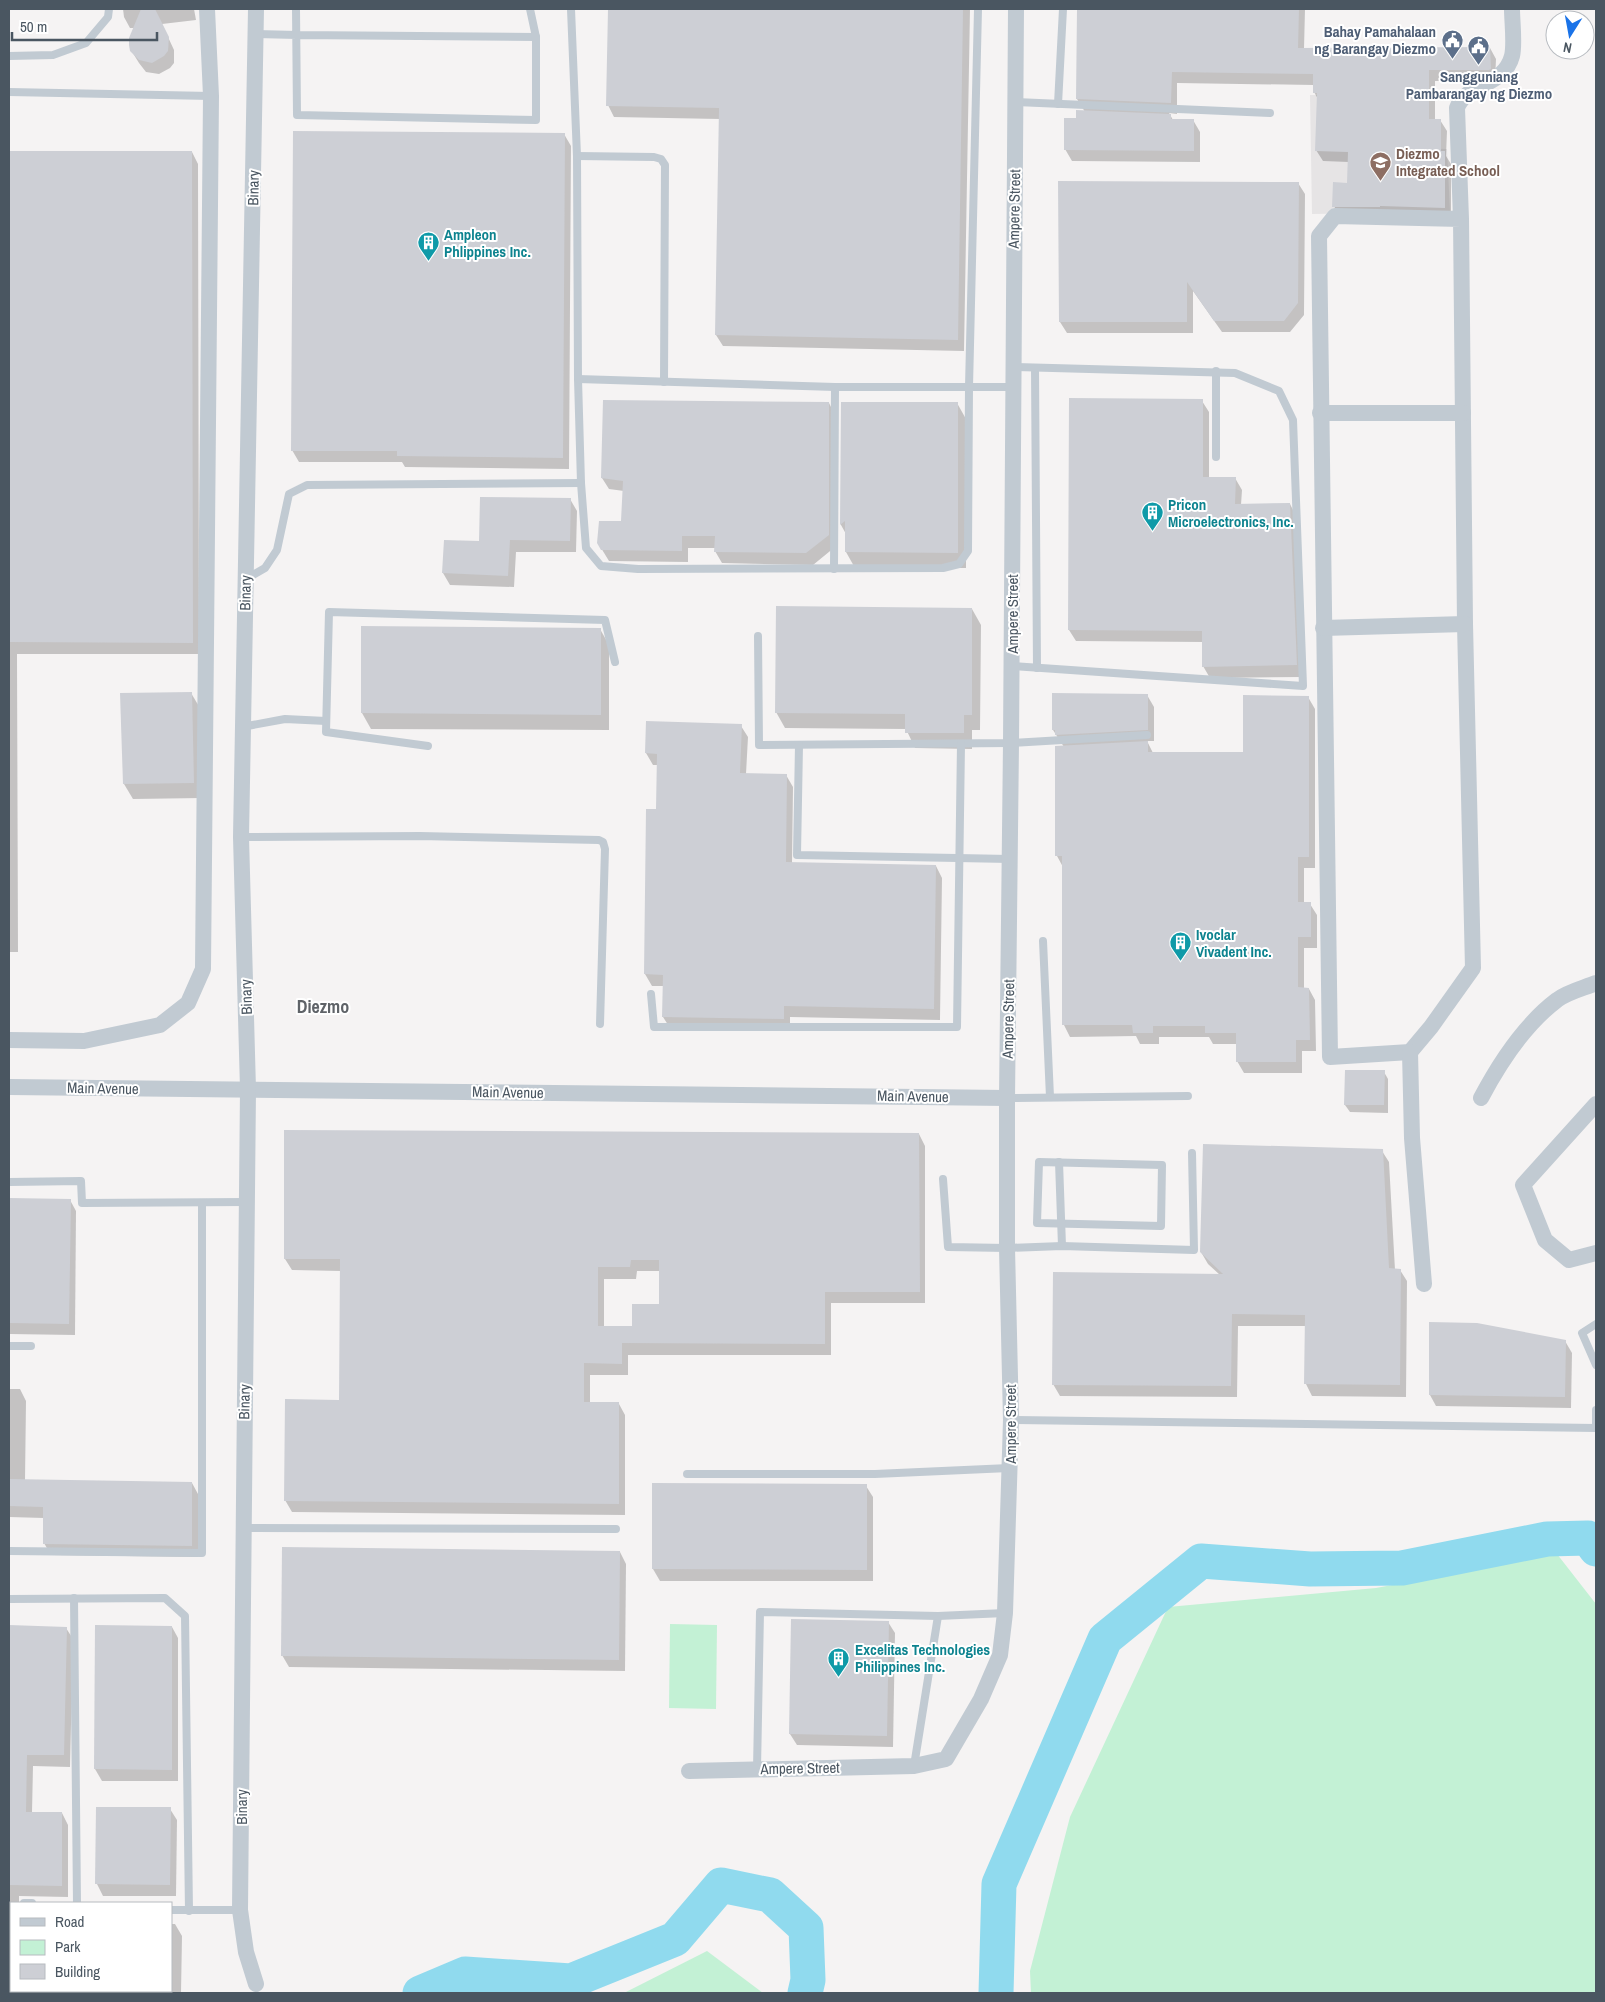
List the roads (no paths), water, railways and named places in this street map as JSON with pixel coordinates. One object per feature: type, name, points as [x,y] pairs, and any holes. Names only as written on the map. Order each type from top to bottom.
[{"type":"street","points":[[9,1040],[84,1041],[160,1025],[188,1003],[203,969],[211,96],[207,9]]},
{"type":"street","name":"Binary","points":[[256,9],[241,837],[248,1089],[242,1528],[240,1910],[246,1952],[256,1984]]},
{"type":"street","name":"Ampere Street","points":[[689,1771],[914,1766],[946,1759],[981,1699],[1000,1655],[1005,1613],[1011,1420],[1007,1248],[1007,1098],[1016,9]]},
{"type":"street","points":[[1424,1284],[1412,1138],[1410,1052],[1431,1027],[1473,968],[1465,624],[1461,219],[1457,108],[1464,96],[1491,82],[1506,69],[1513,55],[1512,9]]},
{"type":"street","points":[[1410,1052],[1330,1057],[1319,236],[1336,216],[1461,219]]},
{"type":"street","points":[[1320,413],[1463,414]]},
{"type":"street","points":[[1323,628],[1465,624]]},
{"type":"street","points":[[1481,1098],[1499,1065],[1532,1024],[1558,999],[1596,983]]},
{"type":"street","name":"Main Avenue","points":[[9,1086],[1007,1098]]},
{"type":"street","points":[[1596,1104],[1523,1185],[1545,1240],[1569,1260],[1596,1253]]},
{"type":"lane","points":[[9,56],[53,55],[86,43],[108,17],[109,9]]},
{"type":"lane","points":[[296,9],[297,115],[536,120],[536,37],[530,9]]},
{"type":"lane","points":[[571,9],[577,156],[578,379],[586,548],[601,566],[638,569],[943,568],[959,564],[968,552],[969,387],[978,9]]},
{"type":"lane","points":[[1058,104],[1063,9]]},
{"type":"lane","points":[[256,34],[536,37]]},
{"type":"lane","points":[[9,92],[211,96]]},
{"type":"lane","points":[[1015,102],[1270,113]]},
{"type":"lane","points":[[577,156],[654,156],[665,165],[664,382]]},
{"type":"lane","points":[[1012,666],[1303,686],[1293,420],[1279,391],[1236,373],[1013,367]]},
{"type":"lane","points":[[1035,368],[1037,668]]},
{"type":"lane","points":[[1216,372],[1216,457]]},
{"type":"lane","points":[[578,379],[835,387],[1013,387]]},
{"type":"lane","points":[[834,568],[835,387]]},
{"type":"lane","points":[[245,579],[265,568],[277,550],[289,494],[307,485],[582,483]]},
{"type":"lane","points":[[428,746],[326,732],[329,612],[605,620],[615,662]]},
{"type":"lane","points":[[758,636],[759,745],[1011,743],[1147,736]]},
{"type":"lane","points":[[242,728],[285,719],[326,721]]},
{"type":"lane","points":[[651,994],[654,1027],[957,1027],[961,744]]},
{"type":"lane","points":[[799,745],[797,856],[1010,859]]},
{"type":"lane","points":[[241,837],[420,836],[600,840],[603,842],[605,849],[600,1024]]},
{"type":"lane","points":[[1043,941],[1050,1098]]},
{"type":"lane","points":[[1007,1098],[1188,1096]]},
{"type":"lane","points":[[943,1179],[948,1247],[1007,1248],[1062,1246],[1194,1250],[1192,1153]]},
{"type":"lane","points":[[1039,1162],[1162,1166],[1161,1226],[1061,1225],[1037,1223],[1039,1162]]},
{"type":"lane","points":[[1059,1162],[1062,1246]]},
{"type":"lane","points":[[9,1182],[81,1181],[82,1204],[246,1202]]},
{"type":"lane","points":[[9,1551],[202,1553],[202,1203]]},
{"type":"lane","points":[[1596,1324],[1582,1334],[1596,1365]]},
{"type":"lane","points":[[9,1346],[31,1346]]},
{"type":"lane","points":[[1011,1420],[1596,1428],[1596,1410]]},
{"type":"lane","points":[[686,1474],[875,1474],[1010,1468]]},
{"type":"lane","points":[[242,1528],[616,1529]]},
{"type":"lane","points":[[74,1598],[76,1902]]},
{"type":"lane","points":[[9,1599],[164,1598],[185,1616],[189,1911]]},
{"type":"lane","points":[[757,1769],[760,1612],[938,1616],[1005,1613]]},
{"type":"lane","points":[[914,1766],[938,1616]]},
{"type":"lane","points":[[172,1910],[240,1910]]},
{"type":"waterway","points":[[996,1993],[999,1884],[1105,1639],[1201,1561],[1310,1569],[1402,1568],[1547,1539],[1588,1538],[1596,1549]]},
{"type":"waterway","points":[[420,1993],[465,1974],[571,1981],[675,1939],[721,1885],[770,1895],[806,1928],[808,1980],[805,1993]]},
{"type":"place","name":"Bahay Pamahalaan ng Barangay Diezmo","points":[[1452,59]]},
{"type":"place","name":"Sangguniang Pambarangay ng Diezmo","points":[[1479,66]]},
{"type":"place","name":"Diezmo Integrated School","points":[[1380,181]]},
{"type":"place","name":"Ampleon Phlippines Inc.","points":[[428,262]]},
{"type":"place","name":"Pricon Microelectronics, Inc.","points":[[1152,532]]},
{"type":"place","name":"Ivoclar Vivadent Inc.","points":[[1180,962]]},
{"type":"place","name":"Excelitas Technologies Philippines Inc.","points":[[839,1677]]},
{"type":"district","name":"Diezmo","points":[[323,1006]]}]
